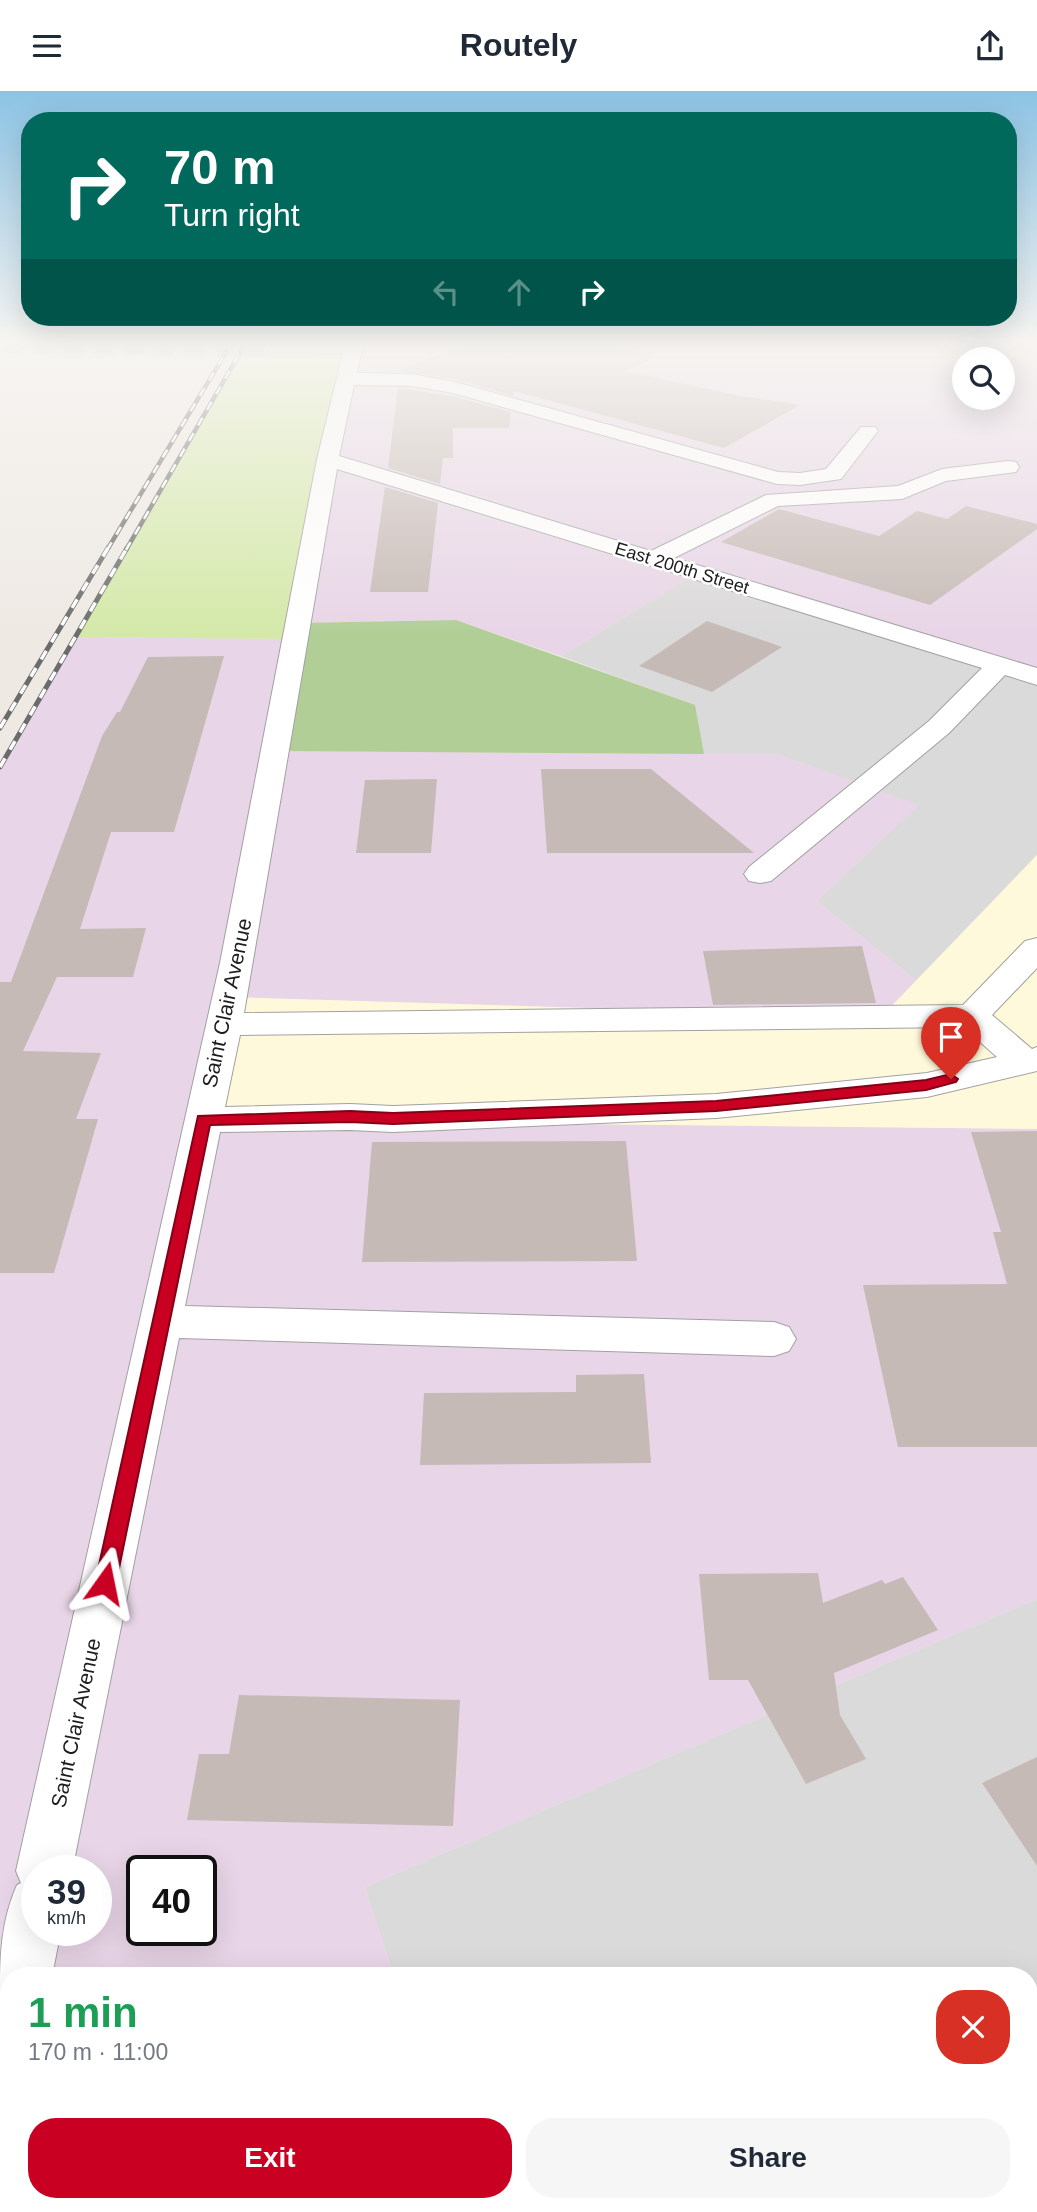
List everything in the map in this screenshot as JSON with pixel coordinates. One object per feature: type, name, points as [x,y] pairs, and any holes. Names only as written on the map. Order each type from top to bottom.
[{"type":"street","name":"Saint Clair Avenue","points":[[47,1855],[224,1023],[333,438]]},
{"type":"street","points":[[634,438],[777,478],[800,479],[833,474],[862,438]]},
{"type":"street","name":"East 200th Street","points":[[328,459],[1037,677]]},
{"type":"street","points":[[653,559],[774,499],[902,492],[942,475],[1008,467]]},
{"type":"street","points":[[760,874],[939,727],[999,666]]},
{"type":"street","points":[[972,1016],[1037,948]]},
{"type":"street","points":[[224,1023],[275,1025],[972,1016],[1030,1060]]},
{"type":"street","points":[[203,1120],[350,1117],[393,1119],[716,1106],[926,1085],[1030,1060]]},
{"type":"street","points":[[161,1321],[774,1339]]},
{"type":"street","points":[[24,1967],[28,1946]]},
{"type":"shaded area","points":[[280,438],[1037,438],[1037,677],[697,573],[561,656],[456,620],[298,623]]},
{"type":"shaded area","points":[[697,573],[1037,677],[1037,855],[917,981],[817,901],[918,805],[777,754],[704,754],[694,705],[561,656]]},
{"type":"shaded area","points":[[76,637],[295,639],[275,751],[777,754],[919,805],[817,901],[917,981],[881,1017],[204,1120],[1037,1129],[1037,1599],[365,1887],[391,1967],[0,1967],[0,767]]},
{"type":"shaded area","points":[[1037,855],[1037,1129],[203,1120],[229,997],[881,1017]]},
{"type":"shaded area","points":[[1037,1599],[1037,1967],[391,1967],[365,1887]]},
{"type":"green space","points":[[191,438],[335,438],[295,639],[76,637]]},
{"type":"green space","points":[[456,620],[695,705],[704,754],[275,751],[298,623]]},
{"type":"building","points":[[392,438],[453,438],[453,458],[443,458],[440,484],[388,468]]},
{"type":"building","points":[[687,438],[742,438],[724,448]]},
{"type":"building","points":[[385,487],[438,503],[428,592],[370,592]]},
{"type":"building","points":[[966,506],[1037,524],[1037,529],[930,605],[721,542],[779,509],[879,536],[917,511],[947,519]]},
{"type":"building","points":[[707,621],[782,647],[712,692],[639,666]]},
{"type":"building","points":[[224,656],[174,832],[111,832],[80,929],[146,928],[133,977],[57,977],[23,1051],[101,1053],[76,1119],[98,1119],[54,1273],[0,1273],[0,982],[11,982],[102,736],[117,712],[120,712],[148,657]]},
{"type":"building","points":[[541,769],[651,769],[754,853],[547,853]]},
{"type":"building","points":[[437,779],[431,853],[356,853],[365,780]]},
{"type":"building","points":[[862,946],[876,1003],[713,1005],[703,951]]},
{"type":"building","points":[[1037,1131],[1037,1447],[898,1447],[863,1285],[1007,1284],[993,1232],[1001,1232],[971,1132]]},
{"type":"building","points":[[626,1141],[637,1261],[362,1262],[372,1142]]},
{"type":"building","points":[[644,1374],[651,1463],[420,1465],[424,1393],[576,1392],[576,1375]]},
{"type":"building","points":[[818,1573],[823,1603],[882,1580],[885,1584],[903,1577],[938,1630],[834,1673],[840,1715],[866,1759],[806,1784],[748,1680],[709,1680],[699,1574]]},
{"type":"building","points":[[239,1695],[460,1700],[453,1826],[187,1820],[199,1754],[229,1754]]},
{"type":"building","points":[[1037,1757],[1037,1866],[982,1783]]},
{"type":"railway","points":[[107,550],[174,438]]},
{"type":"railway","points":[[126,550],[191,438]]},
{"type":"railway","points":[[0,728],[108,548]]},
{"type":"railway","points":[[0,767],[127,548]]},
{"type":"route","points":[[105,1583],[203,1120],[350,1117],[393,1119],[716,1106],[926,1085],[951,1079]]}]
